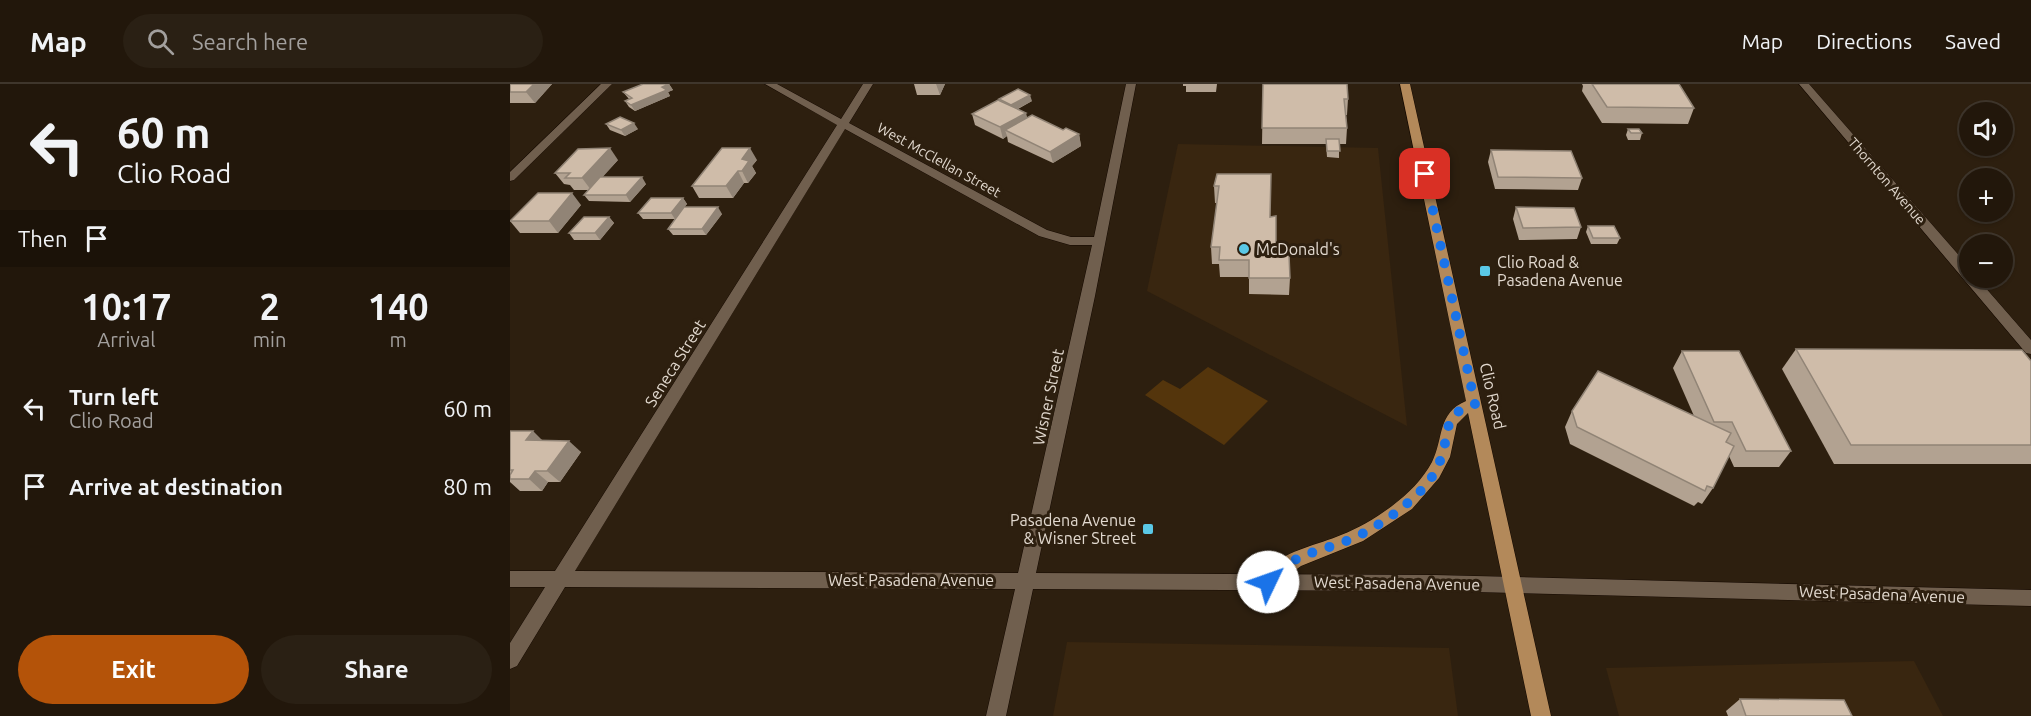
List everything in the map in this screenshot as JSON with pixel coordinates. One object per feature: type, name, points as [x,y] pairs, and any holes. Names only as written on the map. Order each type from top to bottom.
[{"type":"main road","name":"Clio Road","points":[[1406,84],[1541,716]]},
{"type":"main road","points":[[1268,582],[1287,564],[1364,532],[1402,508],[1422,489],[1439,464],[1451,418],[1460,410],[1475,404]]},
{"type":"street","points":[[510,178],[606,84]]},
{"type":"street","name":"West McClellan Street","points":[[770,84],[1042,233],[1070,241],[1099,242]]},
{"type":"street","name":"Seneca Street","points":[[510,660],[868,84]]},
{"type":"street","name":"Wisner Street","points":[[996,716],[1131,84]]},
{"type":"street","name":"Thornton Avenue","points":[[1804,84],[1959,264]]},
{"type":"street","name":"Thornton Avenue","points":[[1979,288],[2031,349]]},
{"type":"street","name":"West Pasadena Avenue","points":[[510,579],[1026,580],[1514,585],[2031,598]]},
{"type":"shaded area","points":[[1178,144],[1378,148],[1407,426],[1147,291]]},
{"type":"shaded area","points":[[1208,367],[1268,401],[1224,445],[1145,395],[1163,380],[1180,389]]},
{"type":"shaded area","points":[[1067,642],[1449,648],[1458,716],[1053,716]]},
{"type":"shaded area","points":[[1914,661],[1943,716],[1619,716],[1606,668]]},
{"type":"building","points":[[510,84],[534,84],[526,92],[510,92]]},
{"type":"building","points":[[643,84],[669,84],[662,87],[667,90],[631,105],[625,101],[632,98],[623,92]]},
{"type":"building","points":[[1263,84],[1347,84],[1348,99],[1344,99],[1347,128],[1262,128]]},
{"type":"building","points":[[1592,84],[1679,84],[1694,108],[1607,107]]},
{"type":"building","points":[[1018,89],[1030,95],[1011,105],[999,99]]},
{"type":"building","points":[[998,100],[1026,113],[1000,127],[972,114]]},
{"type":"building","points":[[1032,115],[1063,130],[1066,128],[1079,134],[1050,152],[1005,130]]},
{"type":"building","points":[[620,117],[634,123],[621,130],[606,124]]},
{"type":"building","points":[[1628,129],[1639,129],[1642,133],[1631,133]]},
{"type":"building","points":[[1326,139],[1339,139],[1340,151],[1327,151]]},
{"type":"building","points":[[610,148],[582,178],[565,178],[570,173],[555,173],[578,149]]},
{"type":"building","points":[[722,148],[750,148],[742,159],[749,161],[726,186],[692,186]]},
{"type":"building","points":[[1491,150],[1571,151],[1582,178],[1498,177]]},
{"type":"building","name":"McDonald's","points":[[1217,174],[1271,174],[1270,217],[1276,216],[1276,255],[1289,255],[1290,278],[1249,278],[1249,260],[1219,260],[1220,247],[1211,247],[1219,186],[1214,186]]},
{"type":"building","points":[[600,177],[642,177],[626,195],[584,195]]},
{"type":"building","points":[[538,193],[572,193],[549,221],[510,221]]},
{"type":"building","points":[[651,198],[683,198],[671,213],[638,213]]},
{"type":"building","points":[[684,207],[718,207],[702,229],[668,229]]},
{"type":"building","points":[[1516,207],[1574,208],[1581,227],[1523,228]]},
{"type":"building","points":[[584,217],[609,217],[595,233],[569,233]]},
{"type":"building","points":[[1588,226],[1614,226],[1620,238],[1593,238]]},
{"type":"building","points":[[1796,349],[2022,350],[2031,361],[2031,445],[1851,445]]},
{"type":"building","points":[[1682,351],[1739,351],[1791,451],[1746,451],[1732,422],[1714,422]]},
{"type":"building","points":[[1598,371],[1731,433],[1726,442],[1734,446],[1713,488],[1707,486],[1705,491],[1577,427],[1572,411]]},
{"type":"building","points":[[510,431],[533,431],[526,440],[569,441],[547,471],[535,471],[529,479],[510,479],[513,470],[510,470]]},
{"type":"building","points":[[1740,699],[1844,700],[1852,716],[1746,716]]},
{"type":"place","name":"McDonald's","points":[[1244,249]]},
{"type":"place","name":"Clio Road & Pasadena Avenue","points":[[1485,271]]},
{"type":"place","name":"Pasadena Avenue & Wisner Street","points":[[1148,529]]},
{"type":"route","points":[[1268,582],[1279,569],[1287,564],[1346,541],[1391,517],[1407,504],[1422,489],[1439,464],[1451,418],[1460,410],[1475,404],[1425,174]]}]
